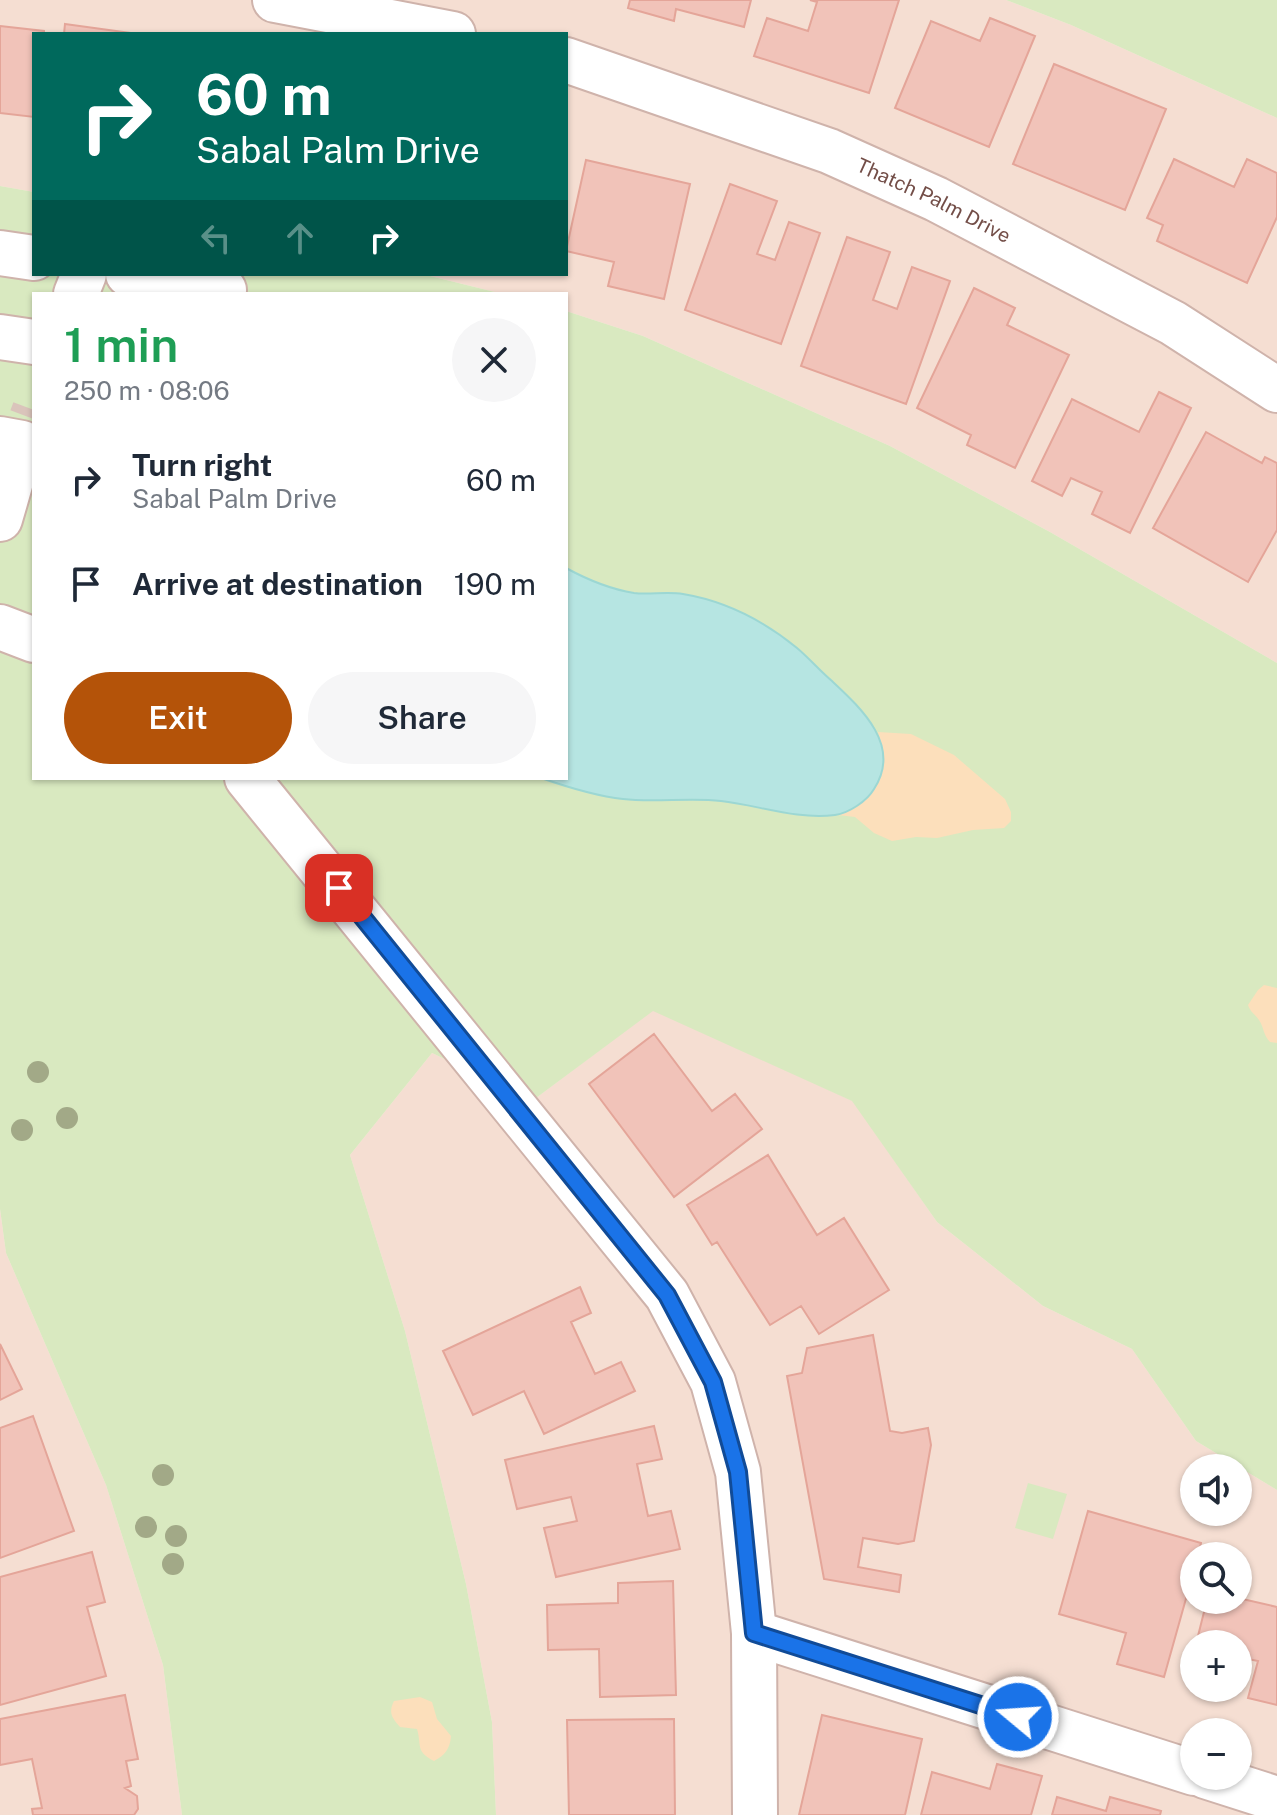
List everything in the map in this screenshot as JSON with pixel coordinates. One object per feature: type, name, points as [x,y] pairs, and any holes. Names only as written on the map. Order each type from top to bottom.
[{"type":"street","points":[[275,0],[443,32]]},
{"type":"street","name":"Thatch Palm Drive","points":[[568,61],[829,151],[936,199],[1173,323],[1277,390]]},
{"type":"street","points":[[0,253],[32,258]]},
{"type":"street","points":[[140,276],[224,290]]},
{"type":"street","points":[[0,337],[32,342]]},
{"type":"street","points":[[0,519],[18,433]]},
{"type":"street","points":[[0,627],[32,639]]},
{"type":"street","points":[[249,780],[667,1295],[713,1382],[738,1472],[754,1633],[755,1815]]},
{"type":"street","points":[[754,1633],[1180,1769]]},
{"type":"street","points":[[1249,1790],[1277,1799]]},
{"type":"shaded area","points":[[0,0],[1006,0],[1071,25],[1277,118],[1277,663],[1050,532],[890,446],[643,336],[568,312],[568,292],[495,292],[430,276],[568,276],[568,32],[32,32],[32,192],[0,186]]},
{"type":"shaded area","points":[[653,1010],[853,1101],[937,1222],[1043,1306],[1132,1349],[1196,1441],[1217,1454],[1180,1454],[1180,1526],[1252,1526],[1252,1475],[1277,1490],[1277,1815],[496,1815],[492,1722],[466,1584],[405,1331],[350,1155],[432,1053],[532,1101]]},
{"type":"shaded area","points":[[0,1209],[6,1253],[106,1485],[163,1665],[182,1815],[0,1815]]},
{"type":"green space","points":[[1006,0],[1277,0],[1277,118],[1071,25]]},
{"type":"green space","points":[[0,186],[32,192],[32,276],[430,276],[495,292],[32,292],[32,780],[568,780],[568,312],[643,336],[890,446],[1050,532],[1277,663],[1277,1490],[1252,1475],[1252,1454],[1217,1454],[1196,1441],[1132,1349],[1043,1306],[937,1222],[852,1101],[653,1011],[532,1101],[432,1053],[350,1155],[405,1331],[466,1584],[492,1722],[496,1815],[182,1815],[163,1665],[106,1485],[6,1253],[0,1209]]},
{"type":"green space","points":[[1028,1483],[1067,1494],[1053,1539],[1015,1528]]},
{"type":"sand","points":[[878,732],[911,734],[954,755],[1005,799],[1011,821],[1004,828],[892,841],[874,833],[855,817],[838,815],[853,807],[884,755]]},
{"type":"sand","points":[[1264,985],[1277,988],[1277,1043],[1270,1042],[1248,1005]]},
{"type":"sand","points":[[420,1697],[432,1702],[437,1719],[451,1736],[446,1751],[434,1761],[420,1748],[417,1729],[400,1727],[392,1715],[394,1701]]},
{"type":"water","points":[[568,569],[599,584],[625,591],[699,597],[758,621],[801,652],[844,692],[866,716],[881,743],[881,773],[874,789],[857,806],[835,815],[792,814],[721,801],[613,798],[547,780],[568,780]]},
{"type":"building","points":[[630,0],[751,0],[744,27],[676,9],[674,21],[628,8]]},
{"type":"building","points":[[810,0],[899,0],[869,93],[754,56],[767,18],[808,31],[817,2]]},
{"type":"building","points":[[990,18],[1035,36],[989,147],[895,108],[931,21],[980,41]]},
{"type":"building","points":[[65,24],[123,32],[64,32]]},
{"type":"building","points":[[0,26],[44,31],[32,32],[32,117],[0,113]]},
{"type":"building","points":[[1054,64],[1166,109],[1125,210],[1013,164]]},
{"type":"building","points":[[1174,159],[1234,187],[1247,159],[1277,173],[1277,217],[1247,283],[1157,241],[1163,225],[1147,218]]},
{"type":"building","points":[[586,160],[690,184],[664,299],[608,286],[614,262],[568,251]]},
{"type":"building","points":[[730,184],[777,201],[757,254],[775,260],[789,222],[820,233],[781,344],[685,310]]},
{"type":"building","points":[[847,237],[890,252],[873,300],[897,309],[912,267],[950,281],[906,404],[801,366]]},
{"type":"building","points":[[974,288],[1015,308],[1007,325],[1069,355],[1015,468],[967,445],[971,435],[917,408]]},
{"type":"building","points":[[1159,392],[1191,408],[1130,533],[1092,514],[1102,492],[1071,478],[1062,496],[1032,481],[1072,399],[1139,432]]},
{"type":"building","points":[[1206,432],[1262,463],[1265,457],[1277,463],[1277,530],[1248,582],[1153,528]]},
{"type":"building","points":[[654,1034],[712,1111],[735,1094],[762,1129],[674,1197],[589,1084]]},
{"type":"building","points":[[768,1155],[817,1235],[844,1218],[889,1290],[819,1334],[801,1306],[770,1325],[717,1242],[712,1245],[687,1205]]},
{"type":"building","points":[[580,1287],[591,1313],[571,1322],[595,1374],[621,1362],[635,1391],[544,1434],[524,1391],[473,1415],[443,1351]]},
{"type":"building","points":[[873,1335],[890,1431],[902,1433],[928,1428],[931,1445],[914,1541],[898,1544],[863,1538],[858,1567],[901,1575],[899,1592],[824,1579],[787,1376],[802,1373],[807,1348]]},
{"type":"building","points":[[0,1344],[22,1389],[0,1400]]},
{"type":"building","points":[[33,1416],[74,1531],[0,1558],[0,1428]]},
{"type":"building","points":[[654,1426],[662,1459],[637,1464],[648,1516],[671,1511],[680,1549],[556,1577],[544,1528],[577,1521],[571,1497],[517,1509],[505,1460]]},
{"type":"building","points":[[1088,1511],[1197,1542],[1180,1542],[1182,1614],[1164,1677],[1117,1664],[1126,1633],[1059,1614]]},
{"type":"building","points":[[92,1552],[105,1602],[87,1607],[106,1676],[0,1705],[0,1577]]},
{"type":"building","points":[[673,1581],[676,1695],[600,1697],[599,1649],[548,1650],[547,1605],[618,1603],[618,1583]]},
{"type":"building","points":[[1252,1601],[1277,1607],[1277,1705],[1252,1699],[1252,1683],[1258,1661],[1252,1660],[1252,1630],[1200,1630],[1204,1614],[1252,1614]]},
{"type":"building","points":[[125,1695],[138,1759],[126,1761],[131,1786],[125,1788],[137,1796],[138,1809],[134,1815],[33,1815],[32,1809],[42,1808],[32,1759],[0,1765],[0,1719]]},
{"type":"building","points":[[822,1715],[922,1739],[905,1815],[799,1815]]},
{"type":"building","points":[[674,1719],[675,1815],[569,1815],[567,1720]]},
{"type":"building","points":[[997,1764],[1042,1776],[1031,1815],[921,1815],[932,1772],[990,1789]]},
{"type":"building","points":[[1057,1797],[1106,1811],[1110,1797],[1161,1811],[1160,1815],[1052,1815]]},
{"type":"route","points":[[339,888],[667,1295],[713,1382],[738,1472],[754,1633],[1018,1717]]}]
